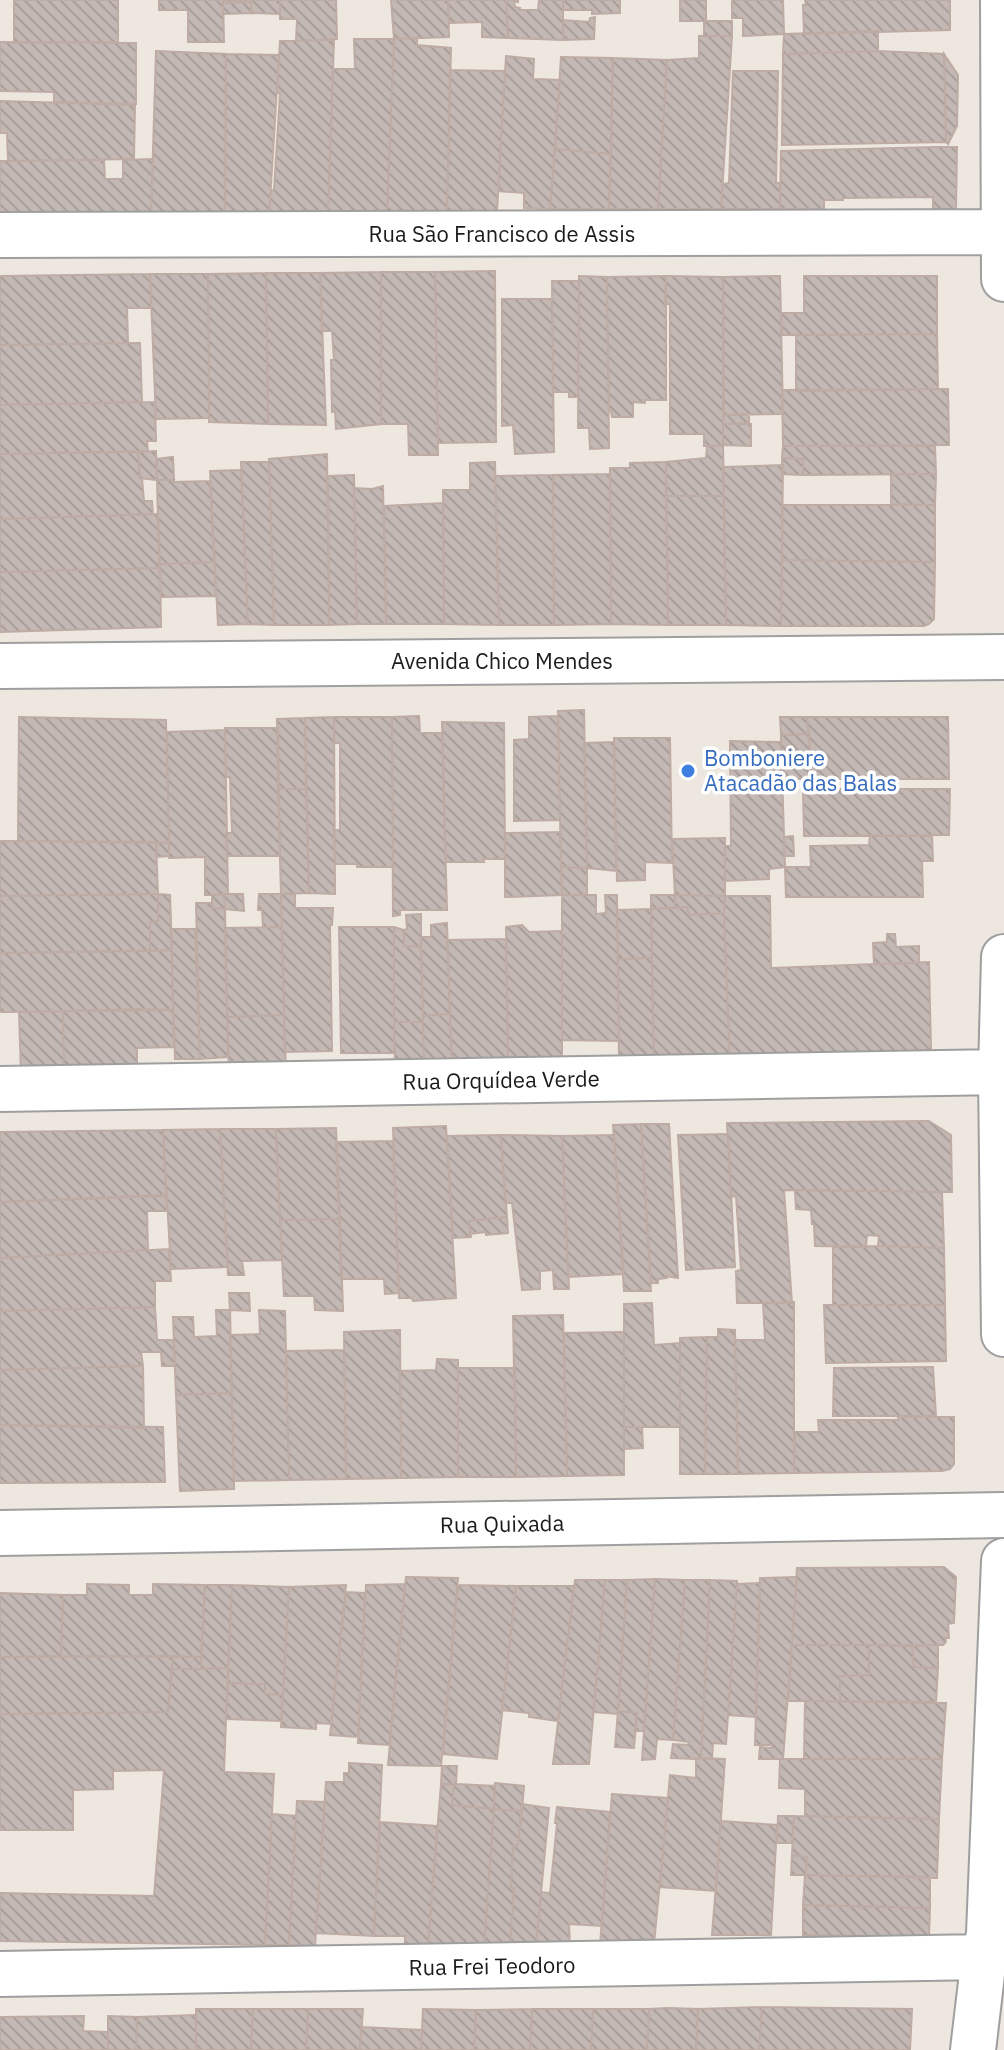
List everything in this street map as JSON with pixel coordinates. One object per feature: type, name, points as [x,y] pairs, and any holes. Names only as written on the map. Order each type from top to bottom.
[{"type":"street","points":[[1003,0],[1004,279]]},
{"type":"street","name":"Rua São Francisco de Assis","points":[[0,235],[1004,232]]},
{"type":"street","name":"Avenida Chico Mendes","points":[[0,666],[1004,657]]},
{"type":"street","points":[[1004,957],[1001,1072],[1004,1334]]},
{"type":"street","name":"Rua Orquídea Verde","points":[[0,1089],[1001,1072]]},
{"type":"street","name":"Rua Quixada","points":[[0,1533],[1004,1515]]},
{"type":"street","points":[[973,2050],[992,1942],[1004,1561]]},
{"type":"street","name":"Rua Frei Teodoro","points":[[0,1974],[992,1942]]},
{"type":"building","points":[[14,0],[118,0],[118,42],[14,43]]},
{"type":"building","points":[[159,0],[223,0],[224,42],[188,42],[188,10],[159,10]]},
{"type":"building","points":[[223,0],[280,0],[280,14],[251,13],[251,2],[223,3]]},
{"type":"building","points":[[280,0],[336,0],[337,39],[296,41],[297,19],[280,19]]},
{"type":"building","points":[[391,0],[448,0],[449,37],[394,39]]},
{"type":"building","points":[[448,0],[506,0],[508,38],[482,37],[482,22],[449,23]]},
{"type":"building","points":[[506,0],[518,0],[514,1],[519,10],[538,10],[539,0],[563,0],[563,40],[508,38]]},
{"type":"building","points":[[563,0],[620,0],[620,13],[592,14],[592,10],[563,10]]},
{"type":"building","points":[[680,0],[706,0],[706,21],[732,21],[732,36],[704,36],[704,21],[680,21]]},
{"type":"building","points":[[732,0],[783,0],[784,34],[743,36],[743,18],[732,18]]},
{"type":"building","points":[[805,0],[950,0],[950,30],[804,34]]},
{"type":"building","points":[[251,2],[251,13],[223,14],[223,3]]},
{"type":"building","points":[[595,17],[594,39],[563,40],[563,20],[589,22],[590,18]]},
{"type":"building","points":[[878,31],[878,51],[783,54],[784,34]]},
{"type":"building","points":[[699,36],[732,36],[721,209],[658,209],[667,60],[699,58]]},
{"type":"building","points":[[417,38],[417,45],[451,48],[447,213],[387,213],[394,39]]},
{"type":"building","points":[[354,39],[394,39],[387,213],[328,212],[333,69],[355,69]]},
{"type":"building","points":[[334,40],[328,212],[269,212],[271,189],[274,190],[280,41]]},
{"type":"building","points":[[0,42],[136,43],[136,104],[54,102],[54,92],[0,91]]},
{"type":"building","points":[[156,51],[226,54],[225,216],[151,216]]},
{"type":"building","points":[[878,51],[944,54],[946,142],[782,145],[783,54]]},
{"type":"building","points":[[226,54],[279,55],[269,217],[225,216]]},
{"type":"building","points":[[944,54],[958,75],[957,126],[948,144],[946,142]]},
{"type":"building","points":[[506,56],[534,59],[533,79],[560,80],[550,209],[524,208],[524,193],[498,191]]},
{"type":"building","points":[[561,57],[613,58],[611,154],[555,149]]},
{"type":"building","points":[[613,58],[667,60],[658,209],[609,209]]},
{"type":"building","points":[[450,70],[505,71],[497,212],[447,213]]},
{"type":"building","points":[[733,71],[778,71],[776,183],[780,183],[780,209],[721,209],[723,184],[729,183]]},
{"type":"building","points":[[0,101],[135,105],[134,159],[8,161],[7,133],[0,133]]},
{"type":"building","points":[[957,147],[956,209],[933,209],[933,197],[843,198],[824,200],[824,209],[780,209],[781,151]]},
{"type":"building","points":[[555,149],[611,154],[609,209],[550,209]]},
{"type":"building","points":[[153,159],[151,216],[0,215],[0,161],[104,160],[105,179],[123,179],[123,160]]},
{"type":"building","points":[[495,271],[496,442],[438,443],[435,272]]},
{"type":"building","points":[[381,272],[435,272],[438,455],[409,455],[408,424],[381,424]]},
{"type":"building","points":[[381,272],[381,424],[336,429],[335,411],[332,412],[332,331],[322,331],[320,273]]},
{"type":"building","points":[[266,273],[320,273],[326,425],[268,424]]},
{"type":"building","points":[[266,273],[268,424],[209,422],[208,274]]},
{"type":"building","points":[[150,274],[208,274],[209,418],[156,419]]},
{"type":"building","points":[[150,274],[151,308],[127,308],[128,343],[0,345],[0,276]]},
{"type":"building","points":[[579,276],[607,277],[609,448],[590,449],[589,428],[578,428]]},
{"type":"building","points":[[666,276],[723,277],[723,445],[704,446],[704,434],[670,434],[670,304],[665,304]]},
{"type":"building","points":[[666,276],[666,400],[633,402],[633,417],[612,417],[609,411],[607,277]]},
{"type":"building","points":[[780,276],[783,414],[724,415],[723,277]]},
{"type":"building","points":[[804,276],[937,276],[937,334],[782,335],[781,313],[804,313]]},
{"type":"building","points":[[552,281],[579,281],[578,397],[569,397],[569,392],[553,392]]},
{"type":"building","points":[[502,299],[552,299],[554,452],[515,454],[513,425],[502,426]]},
{"type":"building","points":[[937,334],[938,389],[796,391],[796,335]]},
{"type":"building","points":[[140,343],[142,402],[0,405],[0,345]]},
{"type":"building","points":[[948,389],[949,445],[783,446],[782,390]]},
{"type":"building","points":[[155,402],[156,441],[147,441],[148,451],[0,454],[0,405]]},
{"type":"building","points":[[749,414],[749,423],[723,424],[724,415]]},
{"type":"building","points":[[723,424],[751,424],[751,446],[723,445]]},
{"type":"building","points":[[723,445],[724,496],[666,496],[666,462],[706,458],[707,446]]},
{"type":"building","points":[[783,446],[935,446],[936,474],[803,475],[803,459],[782,458]]},
{"type":"building","points":[[156,451],[157,480],[140,478],[138,452]]},
{"type":"building","points":[[138,452],[144,501],[152,501],[153,514],[0,519],[0,454]]},
{"type":"building","points":[[327,454],[329,625],[274,625],[269,459]]},
{"type":"building","points":[[173,457],[174,480],[157,480],[157,459]]},
{"type":"building","points":[[782,458],[803,459],[803,475],[782,474]]},
{"type":"building","points":[[241,462],[269,462],[274,625],[248,624]]},
{"type":"building","points":[[495,462],[499,625],[444,624],[443,490],[470,490],[470,463]]},
{"type":"building","points":[[666,462],[668,625],[611,624],[610,468],[630,468],[630,463]]},
{"type":"building","points":[[783,465],[781,626],[726,625],[723,467]]},
{"type":"building","points":[[241,470],[248,624],[218,625],[210,471]]},
{"type":"building","points":[[610,474],[611,624],[554,625],[553,475]]},
{"type":"building","points":[[891,474],[936,474],[935,505],[891,504]]},
{"type":"building","points":[[354,475],[357,624],[329,625],[328,476]]},
{"type":"building","points":[[553,475],[554,625],[499,625],[495,476]]},
{"type":"building","points":[[157,480],[210,481],[214,562],[159,564]]},
{"type":"building","points":[[383,486],[386,624],[357,624],[354,488]]},
{"type":"building","points":[[666,496],[724,496],[726,625],[668,625]]},
{"type":"building","points":[[443,503],[444,624],[386,624],[384,506]]},
{"type":"building","points":[[782,505],[935,505],[935,562],[782,560]]},
{"type":"building","points":[[158,514],[160,568],[0,572],[0,519]]},
{"type":"building","points":[[782,560],[935,562],[934,619],[924,626],[781,626]]},
{"type":"building","points":[[214,562],[216,596],[161,597],[159,564]]},
{"type":"building","points":[[160,568],[161,627],[0,632],[0,572]]},
{"type":"building","points":[[584,710],[587,868],[561,867],[558,711]]},
{"type":"building","points":[[419,716],[420,733],[442,733],[447,910],[400,910],[400,915],[393,916],[392,717]]},
{"type":"building","points":[[558,716],[560,820],[514,821],[514,740],[529,739],[529,717]]},
{"type":"building","points":[[19,717],[166,720],[169,843],[18,841]]},
{"type":"building","points":[[334,717],[392,717],[393,867],[335,864],[334,829],[340,830],[340,743],[334,742]]},
{"type":"building","points":[[334,717],[335,894],[309,893],[305,718]]},
{"type":"building","points":[[780,717],[807,717],[809,734],[781,735]]},
{"type":"building","points":[[807,717],[948,717],[949,779],[782,779],[781,756],[808,756],[807,752],[810,752]]},
{"type":"building","points":[[305,718],[306,789],[278,789],[277,719]]},
{"type":"building","points":[[442,722],[504,723],[505,859],[446,862]]},
{"type":"building","points":[[225,728],[278,728],[280,856],[227,856],[226,833],[232,833]]},
{"type":"building","points":[[225,730],[228,894],[205,895],[205,857],[169,858],[167,732]]},
{"type":"building","points":[[809,734],[808,756],[781,756],[781,735]]},
{"type":"building","points":[[614,738],[670,738],[672,863],[645,862],[645,880],[617,881]]},
{"type":"building","points":[[730,741],[781,742],[785,867],[769,869],[769,879],[725,881],[725,846],[731,846]]},
{"type":"building","points":[[614,742],[616,871],[587,868],[584,743]]},
{"type":"building","points":[[278,789],[306,789],[309,893],[281,894]]},
{"type":"building","points":[[803,789],[950,789],[949,835],[804,836]]},
{"type":"building","points":[[560,832],[562,895],[505,897],[505,833]]},
{"type":"building","points":[[793,836],[794,856],[784,856],[784,837]]},
{"type":"building","points":[[870,836],[932,836],[933,861],[922,861],[923,897],[786,897],[785,867],[811,867],[810,846],[869,845]]},
{"type":"building","points":[[725,838],[725,896],[675,895],[672,839]]},
{"type":"building","points":[[0,841],[156,842],[158,894],[0,896]]},
{"type":"building","points":[[156,842],[169,843],[169,856],[157,857]]},
{"type":"building","points":[[561,867],[587,868],[587,895],[562,895]]},
{"type":"building","points":[[158,894],[170,895],[172,950],[150,951],[150,922],[158,921]]},
{"type":"building","points":[[158,894],[158,921],[150,922],[150,951],[0,953],[0,896]]},
{"type":"building","points":[[224,894],[243,894],[244,911],[225,909]]},
{"type":"building","points":[[224,894],[225,909],[212,908],[212,895]]},
{"type":"building","points":[[259,894],[281,894],[282,927],[263,927],[262,910],[258,910]]},
{"type":"building","points":[[281,894],[295,894],[295,908],[333,908],[330,925],[332,1051],[285,1052]]},
{"type":"building","points":[[562,895],[596,895],[596,914],[606,913],[605,895],[617,895],[619,1041],[562,1040]]},
{"type":"building","points":[[651,895],[675,895],[675,908],[651,909]]},
{"type":"building","points":[[675,895],[725,896],[724,913],[689,915],[687,907],[675,908]]},
{"type":"building","points":[[725,896],[770,896],[771,968],[929,962],[931,1050],[791,1056],[730,1066]]},
{"type":"building","points":[[196,903],[212,903],[212,908],[225,909],[228,1057],[200,1059]]},
{"type":"building","points":[[687,907],[689,915],[724,913],[730,1066],[654,1067],[651,909]]},
{"type":"building","points":[[651,909],[652,958],[618,959],[617,910]]},
{"type":"building","points":[[421,914],[421,947],[404,946],[406,915]]},
{"type":"building","points":[[447,923],[450,1014],[423,1016],[421,937],[431,937],[431,925]]},
{"type":"building","points":[[522,925],[529,932],[562,931],[562,1066],[508,1066],[506,927]]},
{"type":"building","points":[[282,927],[284,1015],[227,1017],[225,928]]},
{"type":"building","points":[[339,927],[394,927],[394,1053],[341,1053]]},
{"type":"building","points":[[394,927],[404,930],[404,946],[421,947],[423,1022],[394,1022]]},
{"type":"building","points":[[171,929],[195,929],[200,1059],[175,1059]]},
{"type":"building","points":[[887,934],[895,934],[896,947],[919,946],[919,963],[874,964],[873,943],[887,942]]},
{"type":"building","points":[[506,939],[508,1066],[452,1067],[447,940]]},
{"type":"building","points":[[172,950],[173,1010],[0,1012],[0,953]]},
{"type":"building","points":[[652,958],[654,1067],[619,1067],[618,959]]},
{"type":"building","points":[[173,1010],[174,1047],[137,1048],[137,1072],[64,1073],[63,1011]]},
{"type":"building","points":[[63,1011],[64,1073],[21,1074],[19,1012]]},
{"type":"building","points":[[450,1014],[452,1067],[424,1068],[423,1016]]},
{"type":"building","points":[[284,1015],[286,1071],[229,1072],[227,1017]]},
{"type":"building","points":[[394,1022],[423,1022],[424,1068],[395,1068]]},
{"type":"building","points":[[929,1121],[951,1135],[952,1192],[784,1190],[792,1303],[737,1303],[736,1271],[741,1270],[736,1196],[731,1197],[727,1123]]},
{"type":"building","points":[[641,1124],[651,1291],[624,1291],[613,1125]]},
{"type":"building","points":[[641,1124],[669,1124],[678,1278],[666,1276],[658,1279],[658,1283],[651,1283]]},
{"type":"building","points":[[446,1126],[456,1298],[413,1301],[412,1298],[399,1298],[393,1128]]},
{"type":"building","points":[[336,1128],[340,1219],[280,1220],[276,1129]]},
{"type":"building","points":[[220,1129],[228,1267],[171,1269],[163,1130]]},
{"type":"building","points":[[220,1129],[276,1129],[282,1260],[242,1261],[244,1275],[228,1275]]},
{"type":"building","points":[[163,1130],[166,1196],[0,1202],[0,1132]]},
{"type":"building","points":[[728,1134],[735,1267],[686,1270],[678,1135]]},
{"type":"building","points":[[501,1135],[507,1217],[469,1221],[471,1237],[453,1238],[447,1136]]},
{"type":"building","points":[[501,1135],[562,1136],[569,1289],[554,1289],[553,1270],[540,1271],[540,1289],[522,1290],[512,1203],[505,1203]]},
{"type":"building","points":[[614,1135],[624,1274],[568,1277],[562,1136]]},
{"type":"building","points":[[393,1141],[399,1293],[385,1294],[384,1279],[341,1279],[336,1142]]},
{"type":"building","points":[[795,1190],[942,1192],[944,1248],[878,1246],[879,1236],[867,1235],[866,1247],[815,1246],[811,1210],[796,1209]]},
{"type":"building","points":[[166,1196],[167,1211],[147,1211],[148,1250],[0,1258],[0,1202]]},
{"type":"building","points":[[507,1217],[508,1233],[470,1234],[469,1221]]},
{"type":"building","points":[[340,1219],[343,1311],[315,1310],[314,1296],[284,1296],[280,1220]]},
{"type":"building","points":[[833,1247],[944,1248],[945,1305],[833,1305]]},
{"type":"building","points":[[169,1249],[171,1281],[155,1281],[155,1307],[0,1311],[0,1258]]},
{"type":"building","points":[[229,1293],[249,1293],[250,1311],[230,1310]]},
{"type":"building","points":[[794,1302],[794,1473],[738,1474],[735,1340],[765,1340],[763,1303]]},
{"type":"building","points":[[652,1303],[654,1345],[680,1343],[680,1427],[624,1427],[624,1304]]},
{"type":"building","points":[[824,1305],[945,1305],[946,1361],[826,1363]]},
{"type":"building","points":[[155,1307],[157,1340],[174,1340],[175,1366],[162,1366],[161,1352],[141,1352],[143,1366],[0,1370],[0,1311]]},
{"type":"building","points":[[216,1310],[230,1310],[232,1393],[176,1395],[173,1317],[193,1317],[194,1337],[217,1336]]},
{"type":"building","points":[[259,1310],[285,1311],[289,1480],[234,1481],[230,1335],[260,1334]]},
{"type":"building","points":[[563,1315],[567,1476],[516,1477],[513,1316]]},
{"type":"building","points":[[718,1329],[735,1330],[738,1474],[705,1474],[707,1337],[718,1337]]},
{"type":"building","points":[[400,1330],[401,1478],[346,1479],[344,1332]]},
{"type":"building","points":[[624,1332],[624,1475],[567,1476],[564,1333]]},
{"type":"building","points":[[707,1337],[705,1474],[680,1474],[680,1338]]},
{"type":"building","points":[[344,1350],[346,1479],[289,1480],[286,1351]]},
{"type":"building","points":[[437,1359],[458,1360],[458,1477],[401,1478],[400,1371],[436,1370]]},
{"type":"building","points":[[143,1366],[144,1428],[0,1425],[0,1370]]},
{"type":"building","points":[[933,1367],[936,1416],[833,1416],[834,1368]]},
{"type":"building","points":[[458,1368],[515,1368],[516,1477],[458,1477]]},
{"type":"building","points":[[232,1393],[234,1489],[180,1491],[176,1395]]},
{"type":"building","points":[[898,1417],[954,1417],[954,1464],[950,1469],[794,1473],[795,1432],[819,1432],[818,1420],[898,1420]]},
{"type":"building","points":[[0,1425],[163,1427],[165,1482],[0,1483]]},
{"type":"building","points":[[624,1427],[642,1427],[643,1448],[624,1449]]},
{"type":"building","points":[[944,1567],[956,1577],[954,1623],[948,1624],[949,1638],[945,1638],[943,1645],[792,1645],[797,1568]]},
{"type":"building","points":[[406,1577],[458,1578],[441,1766],[388,1765]]},
{"type":"building","points":[[797,1577],[783,1759],[759,1759],[760,1747],[772,1748],[772,1745],[755,1745],[760,1578]]},
{"type":"building","points":[[655,1579],[685,1580],[673,1740],[657,1739],[655,1759],[642,1760]]},
{"type":"building","points":[[655,1579],[644,1731],[635,1731],[637,1713],[618,1711],[627,1580]]},
{"type":"building","points":[[575,1580],[605,1580],[589,1764],[553,1764]]},
{"type":"building","points":[[605,1580],[627,1580],[618,1714],[594,1712]]},
{"type":"building","points":[[685,1580],[710,1580],[701,1758],[696,1759],[671,1758],[673,1744],[688,1745],[689,1742],[673,1740]]},
{"type":"building","points":[[710,1580],[737,1581],[726,1744],[713,1743],[712,1759],[701,1758]]},
{"type":"building","points":[[760,1583],[756,1717],[728,1715],[737,1584]]},
{"type":"building","points":[[87,1584],[129,1585],[129,1595],[153,1595],[153,1584],[205,1585],[201,1657],[61,1656],[63,1595],[87,1595]]},
{"type":"building","points":[[405,1584],[389,1745],[358,1743],[366,1585]]},
{"type":"building","points":[[205,1585],[232,1585],[228,1668],[201,1669]]},
{"type":"building","points":[[232,1585],[289,1587],[283,1695],[265,1694],[265,1684],[228,1683]]},
{"type":"building","points":[[346,1585],[331,1724],[316,1723],[316,1729],[281,1727],[289,1587]]},
{"type":"building","points":[[458,1585],[516,1586],[497,1759],[443,1754]]},
{"type":"building","points":[[516,1586],[574,1586],[558,1721],[502,1710]]},
{"type":"building","points":[[346,1592],[365,1593],[358,1737],[330,1735]]},
{"type":"building","points":[[0,1593],[63,1595],[61,1656],[0,1657]]},
{"type":"building","points":[[792,1645],[869,1645],[869,1675],[840,1676],[840,1701],[788,1701]]},
{"type":"building","points":[[869,1645],[912,1646],[914,1667],[938,1668],[936,1702],[840,1701],[840,1676],[869,1675]]},
{"type":"building","points":[[938,1645],[938,1668],[914,1667],[912,1646]]},
{"type":"building","points":[[173,1656],[168,1712],[0,1714],[0,1657]]},
{"type":"building","points":[[173,1656],[201,1657],[201,1669],[172,1669]]},
{"type":"building","points":[[228,1668],[224,1772],[274,1774],[265,1945],[0,1941],[0,1893],[154,1896],[164,1770],[113,1771],[113,1789],[73,1790],[73,1830],[0,1830],[0,1714],[168,1712],[172,1669]]},
{"type":"building","points":[[228,1683],[265,1684],[265,1694],[283,1695],[281,1721],[226,1719]]},
{"type":"building","points":[[805,1701],[946,1703],[942,1759],[804,1759]]},
{"type":"building","points":[[618,1711],[637,1713],[634,1748],[615,1747]]},
{"type":"building","points":[[696,1759],[725,1759],[716,1891],[660,1887],[670,1775],[696,1778]]},
{"type":"building","points":[[780,1759],[942,1759],[939,1819],[805,1816],[805,1789],[779,1788]]},
{"type":"building","points":[[349,1763],[382,1765],[374,1936],[316,1933],[326,1782],[344,1782],[344,1773],[349,1773]]},
{"type":"building","points":[[442,1766],[457,1766],[456,1784],[441,1784]]},
{"type":"building","points":[[495,1783],[524,1786],[522,1811],[494,1809]]},
{"type":"building","points":[[441,1784],[454,1785],[452,1805],[494,1809],[484,1946],[428,1947]]},
{"type":"building","points":[[456,1784],[495,1786],[494,1809],[452,1805]]},
{"type":"building","points":[[612,1794],[668,1798],[654,1944],[600,1945]]},
{"type":"building","points":[[297,1801],[325,1802],[315,1946],[289,1945]]},
{"type":"building","points":[[522,1804],[549,1808],[536,1946],[510,1945],[513,1846],[518,1845]]},
{"type":"building","points":[[557,1807],[610,1812],[602,1926],[569,1924],[570,1945],[536,1946],[541,1892],[550,1893]]},
{"type":"building","points":[[494,1809],[522,1811],[518,1845],[513,1846],[510,1945],[484,1946]]},
{"type":"building","points":[[272,1814],[296,1816],[289,1945],[265,1945]]},
{"type":"building","points":[[778,1816],[794,1816],[792,1843],[777,1843]]},
{"type":"building","points":[[794,1816],[939,1819],[937,1878],[806,1875],[807,1857],[792,1855]]},
{"type":"building","points":[[721,1821],[777,1825],[771,1935],[712,1935]]},
{"type":"building","points":[[380,1822],[437,1826],[428,1947],[405,1947],[405,1936],[374,1936]]},
{"type":"building","points":[[792,1855],[807,1857],[806,1875],[791,1875]]},
{"type":"building","points":[[805,1875],[930,1877],[930,1908],[803,1905]]},
{"type":"building","points":[[803,1905],[930,1908],[929,1937],[803,1935]]},
{"type":"building","points":[[762,2007],[912,2009],[910,2050],[759,2050]]},
{"type":"building","points":[[762,2007],[759,2050],[696,2050],[698,2009]]},
{"type":"building","points":[[196,2009],[253,2009],[251,2050],[196,2050]]},
{"type":"building","points":[[253,2009],[308,2009],[306,2050],[251,2050]]},
{"type":"building","points":[[308,2009],[363,2009],[360,2050],[306,2050]]},
{"type":"building","points":[[423,2009],[476,2010],[474,2050],[421,2050]]},
{"type":"building","points":[[532,2009],[593,2009],[591,2050],[530,2050]]},
{"type":"building","points":[[532,2009],[530,2050],[474,2050],[476,2010]]},
{"type":"building","points":[[593,2009],[649,2009],[647,2050],[591,2050]]},
{"type":"building","points":[[649,2009],[698,2009],[696,2050],[647,2050]]},
{"type":"building","points":[[196,2015],[196,2050],[136,2050],[137,2017]]},
{"type":"building","points":[[84,2016],[83,2031],[108,2032],[108,2050],[0,2050],[0,2017]]},
{"type":"building","points":[[108,2016],[137,2017],[136,2050],[108,2050]]},
{"type":"building","points":[[361,2027],[422,2030],[421,2050],[360,2050]]},
{"type":"place","name":"Bomboniere Atacadão das Balas","points":[[688,771]]}]
